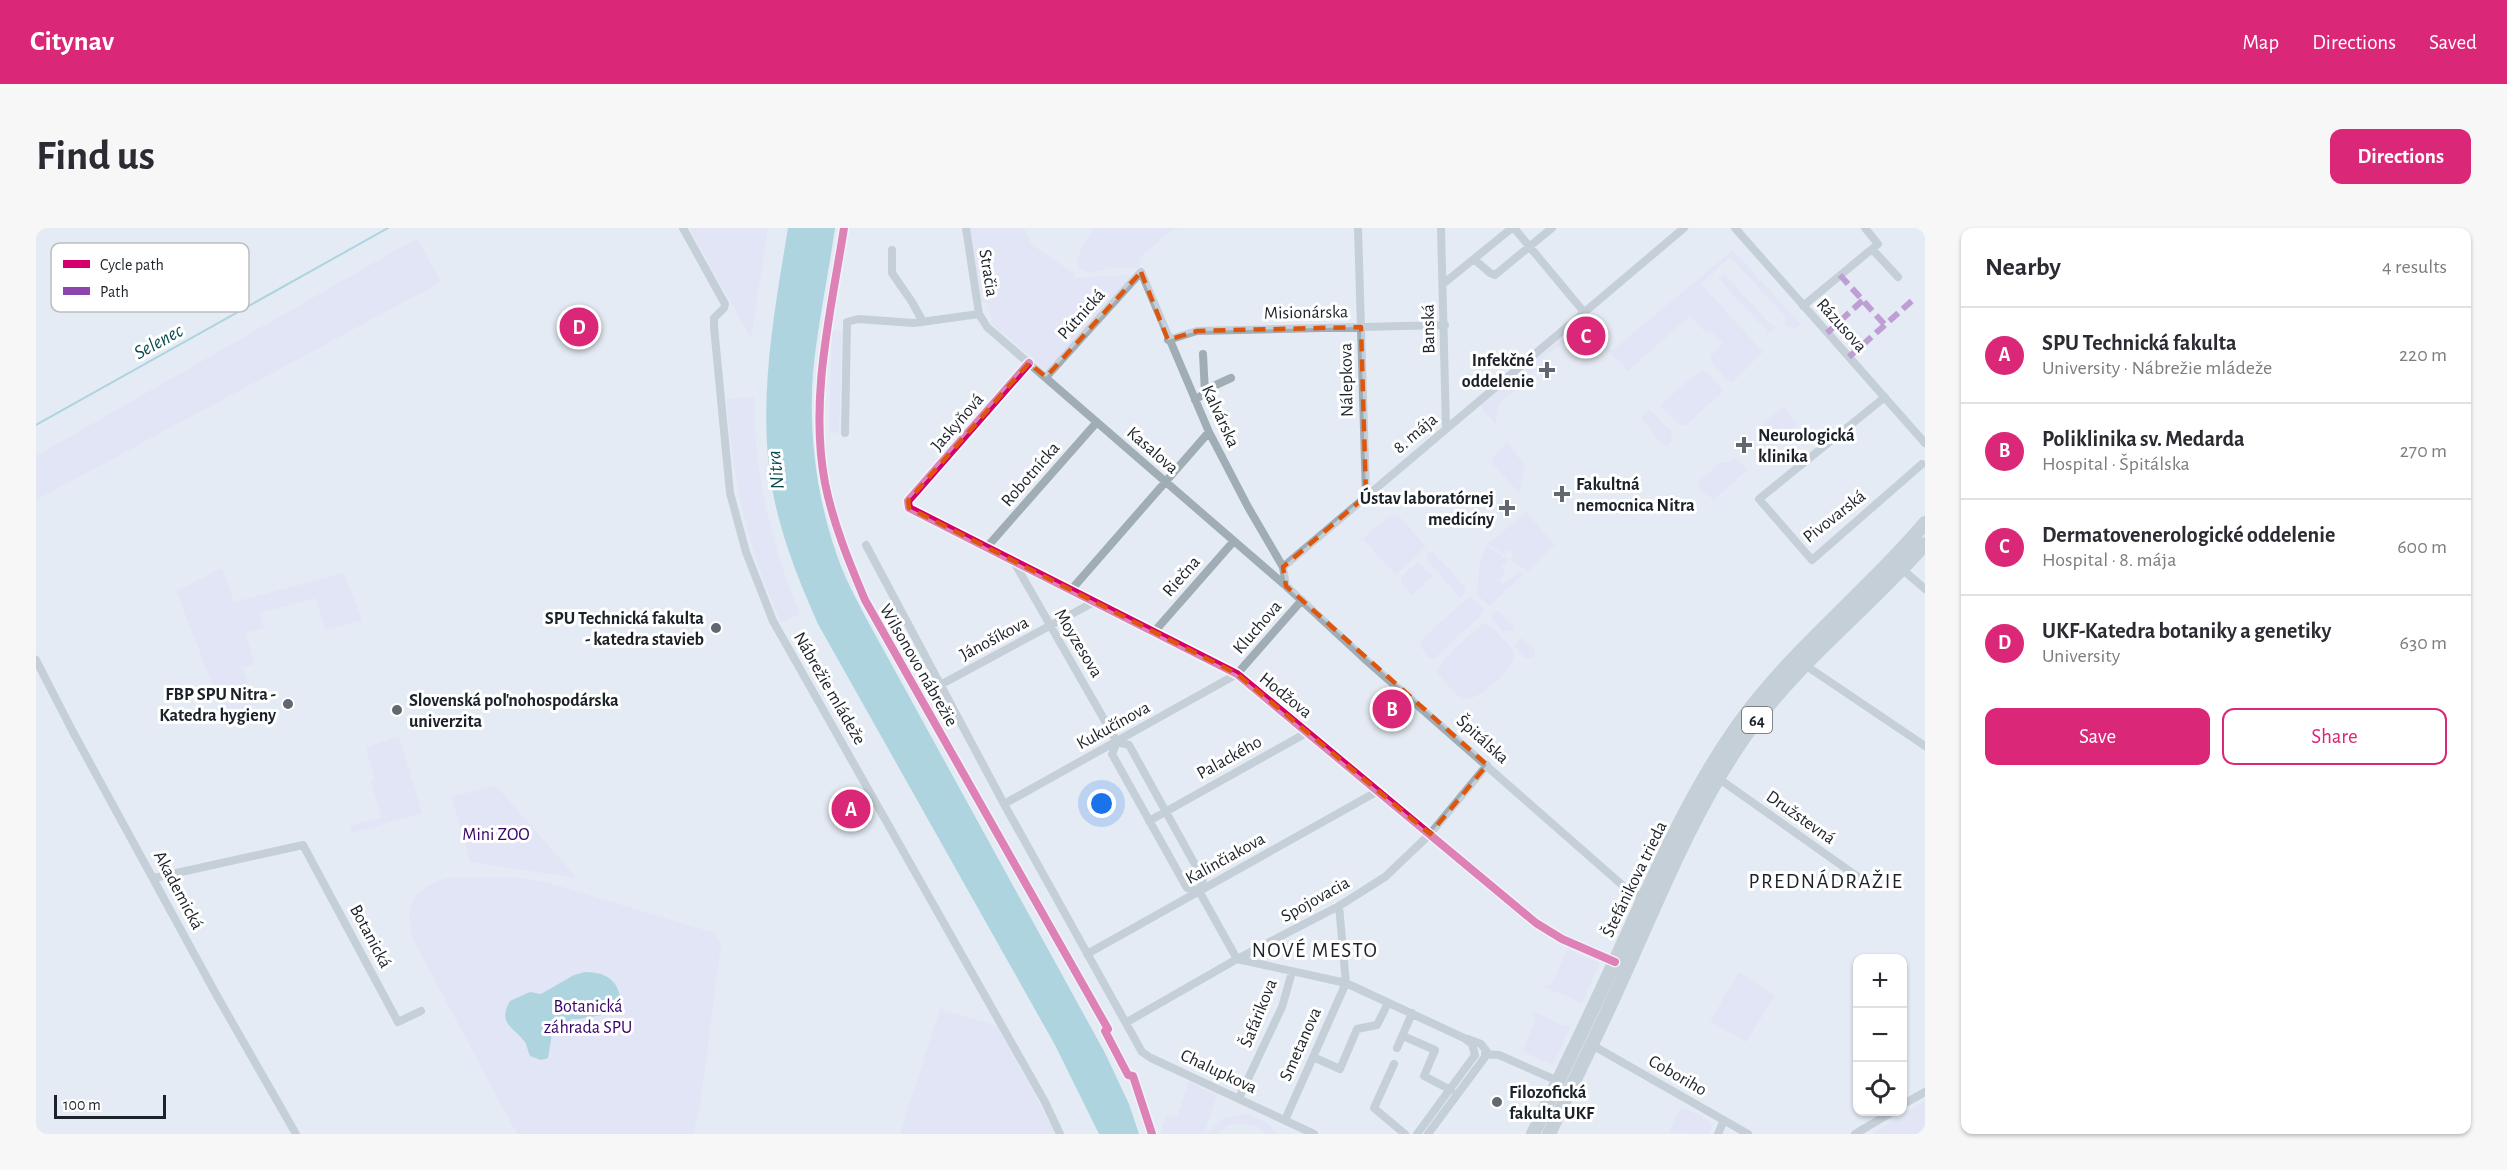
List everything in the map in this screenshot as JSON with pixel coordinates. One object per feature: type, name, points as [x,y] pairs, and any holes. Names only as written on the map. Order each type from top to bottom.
[{"type":"main road","name":"Štefánikova trieda","points":[[1897,564],[1925,523]]},
{"type":"main road","name":"Štefánikova trieda","points":[[1549,1134],[1571,1087],[1585,1041],[1615,962],[1690,830],[1713,775],[1743,738],[1799,660],[1897,564],[1925,544]]},
{"type":"main road","name":"Štefánikova trieda","points":[[1533,1134],[1558,1081],[1585,1041],[1650,901]]},
{"type":"main road","points":[[1558,1081],[1571,1087]]},
{"type":"street","name":"Nábrežie mládeže","points":[[683,228],[725,304],[714,318],[714,327],[730,493],[746,552],[773,621],[1045,1102],[1059,1134]]},
{"type":"street","name":"Stračia","points":[[966,228],[982,318]]},
{"type":"street","name":"Nálepkova","points":[[1358,228],[1366,496]]},
{"type":"street","name":"Banská","points":[[1441,228],[1446,428]]},
{"type":"street","points":[[1443,284],[1513,228],[1584,312]]},
{"type":"street","points":[[1474,259],[1495,275],[1552,228]]},
{"type":"street","name":"8. mája","points":[[1283,567],[1684,228]]},
{"type":"street","name":"Rázusova","points":[[1735,228],[1925,443]]},
{"type":"street","points":[[1803,306],[1878,244],[1865,228]]},
{"type":"street","points":[[1872,249],[1898,277]]},
{"type":"street","points":[[892,250],[892,273],[923,322]]},
{"type":"street","name":"Kalvárska","points":[[1141,272],[1209,432],[1248,507],[1283,567]]},
{"type":"street","name":"Pútnická","points":[[1046,377],[1141,272]]},
{"type":"street","points":[[845,433],[847,322],[858,319],[923,322],[982,318]]},
{"type":"street","name":"Kasalova","points":[[982,318],[1029,363],[1302,600]]},
{"type":"street","name":"Misionárska","points":[[1168,340],[1197,331],[1445,325]]},
{"type":"street","points":[[1195,400],[1205,393],[1203,354]]},
{"type":"street","name":"Jaskyňová","points":[[908,501],[1029,363]]},
{"type":"street","points":[[1205,390],[1231,378]]},
{"type":"street","name":"Pivovarská","points":[[1885,397],[1759,499],[1812,560],[1922,464]]},
{"type":"street","name":"Robotnícka","points":[[987,547],[1097,422]]},
{"type":"street","points":[[1071,590],[1209,432]]},
{"type":"street","name":"Hodžova","points":[[908,501],[909,508],[1237,674],[1536,923],[1562,939],[1615,962]]},
{"type":"street","name":"Riečna","points":[[1154,632],[1233,542]]},
{"type":"street","name":"Wilsonovo nábrežie","points":[[866,545],[1004,804],[1126,1022]]},
{"type":"street","name":"Moyzesova","points":[[1013,561],[1117,742],[1129,745],[1203,879],[1199,891]]},
{"type":"street","points":[[1897,564],[1925,589]]},
{"type":"street","points":[[1283,567],[1286,586]]},
{"type":"street","name":"Kluchova","points":[[1237,674],[1302,600]]},
{"type":"street","name":"Špitálska","points":[[1302,600],[1367,661],[1629,891],[1650,901]]},
{"type":"street","name":"Jánošíkova","points":[[940,686],[1094,602]]},
{"type":"street","name":"Akademická","points":[[36,660],[78,742],[217,996],[296,1134]]},
{"type":"street","points":[[1799,660],[1925,746]]},
{"type":"street","name":"Kukučínova","points":[[1004,804],[1237,674]]},
{"type":"street","name":"Palackého","points":[[1149,821],[1308,732]]},
{"type":"street","name":"Moyzesova","points":[[1117,742],[1112,754],[1149,821],[1187,888],[1199,891],[1237,959]]},
{"type":"street","name":"Spojovacia","points":[[1126,1022],[1237,959],[1339,906],[1385,878],[1430,834],[1486,765]]},
{"type":"street","name":"Družstevná","points":[[1713,775],[1865,882]]},
{"type":"street","name":"Kalinčiakova","points":[[1087,954],[1378,791]]},
{"type":"street","name":"Botanická","points":[[154,878],[303,845],[398,1022],[421,1011]]},
{"type":"street","points":[[1339,906],[1346,983]]},
{"type":"street","points":[[1237,959],[1346,983],[1481,1044],[1488,1053]]},
{"type":"street","name":"Šafárikova","points":[[1239,1098],[1282,1006],[1292,972]]},
{"type":"street","name":"Smetanova","points":[[1284,1120],[1346,983]]},
{"type":"street","points":[[1312,1057],[1340,1069],[1357,1029],[1377,1025],[1388,1003]]},
{"type":"street","points":[[1396,1048],[1412,1013]]},
{"type":"street","name":"Chalupkova","points":[[1126,1022],[1142,1052],[1151,1058],[1314,1134]]},
{"type":"street","points":[[1403,1036],[1435,1050],[1424,1076],[1451,1090]]},
{"type":"street","points":[[1464,1038],[1472,1044],[1475,1055]]},
{"type":"street","name":"Coboriho","points":[[1585,1041],[1748,1134]]},
{"type":"street","points":[[1428,1134],[1488,1053]]},
{"type":"street","points":[[1417,1134],[1475,1055],[1488,1053],[1499,1055],[1558,1081]]},
{"type":"street","points":[[1394,1064],[1374,1108],[1405,1134]]},
{"type":"street","points":[[1907,1102],[1921,1094]]},
{"type":"street","points":[[1855,1134],[1885,1116]]},
{"type":"street","points":[[1718,1134],[1724,1120]]},
{"type":"highlighted area","points":[[1141,272],[1168,340],[1197,331],[1361,327],[1366,496],[1283,567],[1286,586],[1487,765],[1430,834],[1237,674],[909,508],[908,501],[1029,363],[1046,377]]},
{"type":"green space","points":[[689,228],[768,228],[751,338]]},
{"type":"green space","points":[[970,228],[1024,228],[1032,245],[1075,274],[1074,278],[1128,275],[1132,279],[1047,371],[990,322],[992,319],[987,303],[982,302]]},
{"type":"green space","points":[[1093,228],[1179,228],[1166,234],[1140,258],[1139,268],[1114,268],[1089,272],[1080,269],[1078,258]]},
{"type":"green space","points":[[417,238],[441,282],[36,500],[36,456]]},
{"type":"green space","points":[[1733,250],[1801,325],[1796,329],[1787,326],[1784,322],[1787,318],[1730,257],[1701,284],[1763,352],[1733,382],[1727,380],[1711,361],[1711,356],[1723,343],[1712,332],[1706,333],[1690,316],[1628,371],[1601,343],[1588,323],[1585,325],[1589,329],[1584,327],[1532,367],[1534,370],[1531,376],[1500,402],[1495,424],[1480,406],[1583,320],[1588,321],[1612,351]]},
{"type":"green space","points":[[1727,270],[1724,274],[1773,327],[1778,325],[1765,337],[1768,332],[1719,279],[1715,281]]},
{"type":"green space","points":[[832,331],[842,331],[839,433],[829,432]]},
{"type":"green space","points":[[1701,370],[1707,372],[1723,391],[1686,425],[1680,425],[1660,405]]},
{"type":"green space","points":[[754,397],[757,453],[766,508],[781,562],[800,614],[781,622],[758,566],[750,539],[743,513],[729,430],[726,399]]},
{"type":"green space","points":[[1789,406],[1785,410],[1798,424],[1766,453],[1755,441],[1760,436],[1759,428],[1782,407],[1784,409]]},
{"type":"green space","points":[[1649,409],[1671,432],[1672,439],[1667,446],[1663,446],[1641,418]]},
{"type":"green space","points":[[1507,442],[1525,466],[1519,493],[1493,464],[1492,459]]},
{"type":"green space","points":[[1736,458],[1747,470],[1714,500],[1699,489],[1698,482],[1721,462],[1731,462]]},
{"type":"green space","points":[[1526,512],[1555,545],[1528,571],[1511,560],[1513,554],[1511,551],[1505,550],[1505,555],[1488,544]]},
{"type":"green space","points":[[1394,515],[1400,517],[1426,547],[1396,575],[1363,539],[1387,517]]},
{"type":"green space","points":[[1487,545],[1508,560],[1501,567],[1506,573],[1499,579],[1503,584],[1521,571],[1523,575],[1489,606],[1477,594],[1480,563]]},
{"type":"green space","points":[[1433,552],[1465,587],[1465,593],[1460,598],[1428,561],[1426,555]]},
{"type":"green space","points":[[1417,562],[1433,576],[1412,595],[1402,584],[1401,577]]},
{"type":"green space","points":[[222,568],[234,602],[344,573],[362,620],[325,630],[316,598],[260,613],[264,628],[245,633],[255,664],[242,668],[256,705],[225,716],[176,591]]},
{"type":"green space","points":[[1470,596],[1483,608],[1483,613],[1435,658],[1429,658],[1420,646],[1423,638]]},
{"type":"green space","points":[[1497,610],[1514,627],[1513,631],[1503,631],[1490,616]]},
{"type":"green space","points":[[1483,623],[1495,630],[1511,648],[1514,652],[1513,660],[1502,675],[1479,695],[1462,698],[1436,671],[1450,653]]},
{"type":"green space","points":[[1522,638],[1535,650],[1534,658],[1525,658],[1515,647],[1515,643]]},
{"type":"green space","points":[[399,736],[422,813],[352,833],[350,826],[381,817],[371,781],[375,780],[366,747]]},
{"type":"green space","name":"Mini ZOO","points":[[495,785],[577,878],[470,862],[452,797]]},
{"type":"green space","name":"Botanická záhrada SPU","points":[[454,877],[518,878],[546,882],[714,933],[721,944],[700,1106],[693,1134],[517,1134],[413,939],[409,915],[415,897],[430,884]]},
{"type":"green space","points":[[1570,949],[1576,954],[1598,962],[1599,965],[1581,1004],[1544,987],[1552,984],[1567,950]]},
{"type":"green space","points":[[1739,972],[1775,996],[1746,1042],[1710,1021]]},
{"type":"green space","points":[[940,1009],[997,1026],[1056,1134],[900,1134]]},
{"type":"green space","points":[[1534,1011],[1562,1026],[1563,1024],[1570,1027],[1553,1065],[1522,1051],[1536,1020],[1532,1014]]},
{"type":"green space","points":[[1189,1082],[1217,1095],[1204,1134],[1160,1134],[1167,1114],[1177,1117]]},
{"type":"green space","points":[[1925,1101],[1925,1134],[1872,1134],[1901,1116],[1907,1116],[1907,1112]]},
{"type":"green space","points":[[1685,1108],[1710,1122],[1712,1128],[1708,1134],[1669,1133],[1679,1110]]},
{"type":"green space","points":[[1245,1114],[1266,1122],[1277,1134],[1267,1134],[1256,1126],[1241,1123],[1227,1126],[1217,1134],[1206,1134],[1222,1119]]},
{"type":"water","name":"Nitra","points":[[788,228],[835,228],[815,354],[812,422],[821,497],[842,569],[866,618],[1105,1053],[1129,1104],[1139,1134],[1099,1134],[1055,1045],[818,624],[798,575],[781,526],[772,489],[766,414],[771,340]]},
{"type":"water","points":[[585,972],[601,974],[612,981],[619,992],[621,1008],[596,1016],[571,1019],[569,1025],[552,1033],[548,1058],[541,1060],[530,1056],[525,1042],[506,1020],[506,1009],[510,1001],[530,992],[541,994],[574,975]]},
{"type":"waterway","name":"Selenec","points":[[249,306],[388,228]]},
{"type":"waterway","name":"Selenec","points":[[36,425],[238,312]]},
{"type":"marked path","points":[[1840,275],[1885,325]]},
{"type":"marked path","points":[[1849,357],[1914,299]]},
{"type":"marked path","points":[[1827,333],[1863,300]]},
{"type":"cycle path","points":[[844,228],[828,323],[819,419],[825,483],[837,528],[865,600],[1108,1029],[1105,1031],[1128,1075],[1133,1076],[1152,1134]]},
{"type":"cycle path","points":[[1029,363],[908,501],[909,508],[1237,674],[1536,923],[1562,939],[1615,962]]},
{"type":"place","name":"UKF-Katedra botaniky a genetiky","points":[[579,327]]},
{"type":"place","name":"Dermatovenerologické oddelenie","points":[[1586,336]]},
{"type":"place","name":"Infekčné oddelenie","points":[[1547,370]]},
{"type":"place","name":"Neurologická klinika","points":[[1744,445]]},
{"type":"place","name":"Fakultná nemocnica Nitra","points":[[1562,494]]},
{"type":"place","name":"Ústav laboratórnej medicíny","points":[[1507,508]]},
{"type":"place","name":"SPU Technická fakulta - katedra stavieb","points":[[716,628]]},
{"type":"place","name":"FBP SPU Nitra - Katedra hygieny","points":[[288,704]]},
{"type":"place","name":"Poliklinika sv. Medarda","points":[[1392,709]]},
{"type":"place","name":"Slovenská poľnohospodárska univerzita","points":[[397,710]]},
{"type":"place","name":"SPU Technická fakulta","points":[[851,809]]},
{"type":"place","name":"Filozofická fakulta UKF","points":[[1497,1102]]},
{"type":"district","name":"PREDNÁDRAŽIE","points":[[1826,881]]},
{"type":"district","name":"NOVÉ MESTO","points":[[1315,950]]}]
